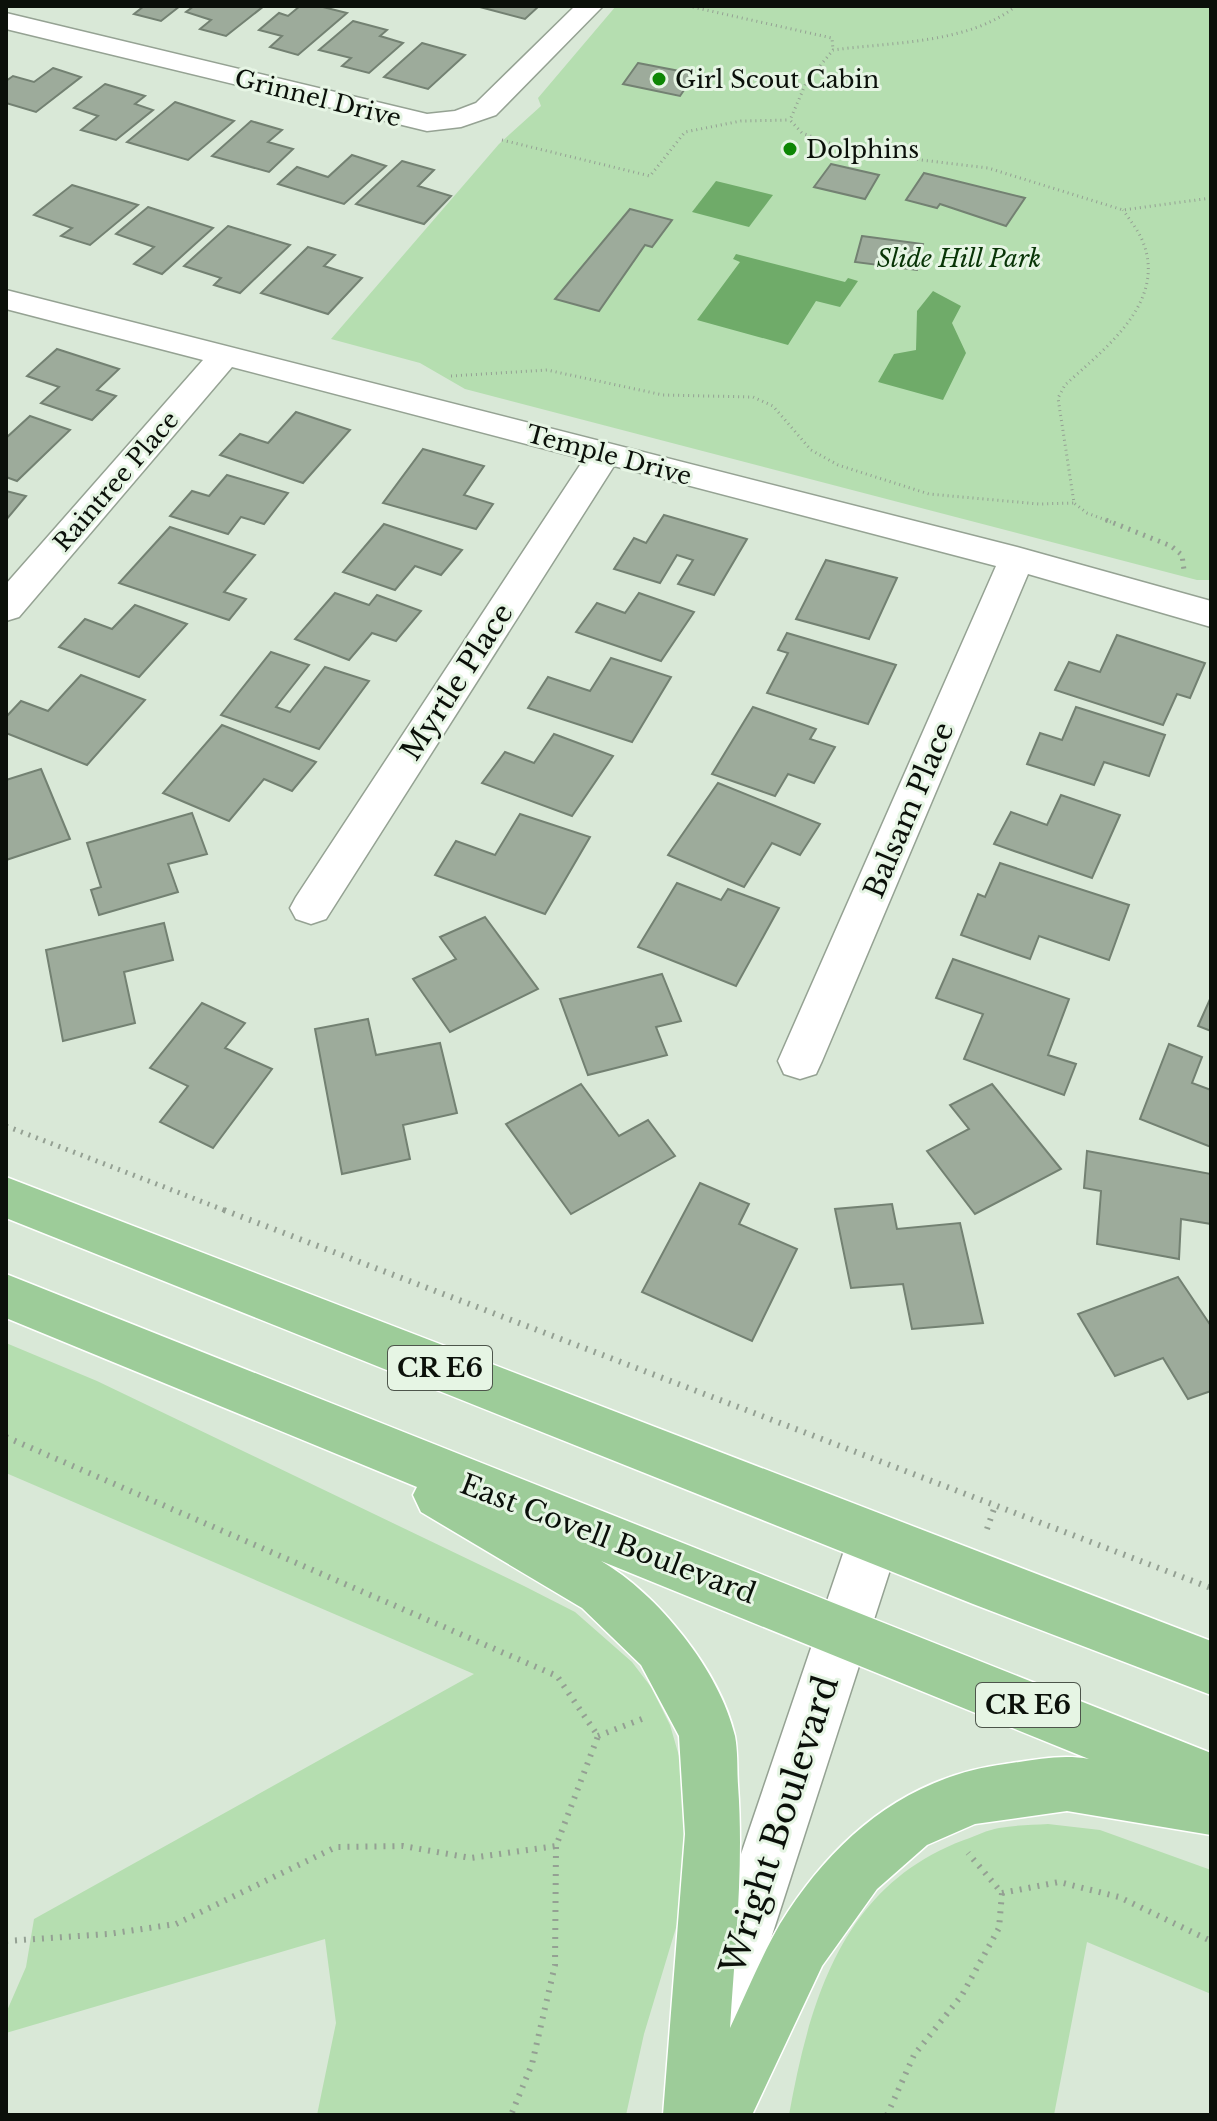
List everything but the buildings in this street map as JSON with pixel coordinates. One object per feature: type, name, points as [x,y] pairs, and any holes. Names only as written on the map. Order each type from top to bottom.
[{"type":"main road","name":"CR E6","points":[[6,1197],[874,1539],[1211,1668]]},
{"type":"main road","name":"East Covell Boulevard","points":[[6,1296],[319,1425],[844,1631],[1211,1781]]},
{"type":"main road","points":[[319,1425],[601,1590],[660,1646],[690,1696],[707,1736],[713,1834],[696,2115]]},
{"type":"main road","points":[[720,2115],[801,1945],[857,1869],[907,1825],[973,1796],[1067,1783],[1211,1807]]},
{"type":"street","name":"Grinnel Drive","points":[[6,21],[418,123],[431,123],[468,118],[486,109],[590,6]]},
{"type":"street","name":"Temple Drive","points":[[6,299],[1017,559],[1211,614]]},
{"type":"street","name":"Raintree Place","points":[[6,608],[226,354]]},
{"type":"street","name":"Myrtle Place","points":[[311,908],[604,455]]},
{"type":"street","name":"Balsam Place","points":[[800,1061],[1017,559]]},
{"type":"street","name":"Wright Boulevard","points":[[696,2115],[714,2022],[874,1539]]},
{"type":"path","points":[[688,6],[832,38],[833,50]]},
{"type":"path","points":[[790,120],[806,83],[833,50],[957,33],[1009,16],[1016,6]]},
{"type":"path","points":[[496,139],[650,176],[685,132],[741,121],[790,120],[802,133],[855,152],[988,168],[1123,210],[1211,198]]},
{"type":"path","points":[[1074,503],[1058,398],[1065,385],[1136,317],[1149,277],[1144,243],[1123,210]]},
{"type":"path","points":[[414,403],[435,378],[519,371],[582,375],[617,387],[663,395],[753,397],[773,406],[811,450],[838,465],[929,494],[1039,504],[1074,503],[1087,513],[1171,546],[1182,555],[1185,565],[1180,579]]},
{"type":"path","points":[[6,1126],[1211,1588]]},
{"type":"path","points":[[6,1437],[557,1676],[598,1736]]},
{"type":"path","points":[[987,1530],[995,1506]]},
{"type":"path","points":[[511,2115],[532,2064],[555,1965],[556,1846],[598,1736],[648,1717]]},
{"type":"path","points":[[887,2115],[914,2055],[962,1995],[999,1928],[1002,1893],[958,1841]]},
{"type":"path","points":[[6,1941],[108,1934],[176,1924],[336,1847],[403,1846],[471,1858],[556,1846]]},
{"type":"path","points":[[1002,1893],[1059,1882],[1119,1897],[1211,1941]]},
{"type":"green space","name":"Slide Hill Park","points":[[616,6],[1211,6],[1211,580],[1197,580],[465,389],[420,363],[331,339],[499,144],[541,106],[538,98]]},
{"type":"green space","points":[[6,1343],[97,1381],[524,1586],[575,1612],[632,1662],[651,1687],[670,1725],[686,1780],[693,1820],[681,1911],[644,2034],[626,2115],[317,2115],[336,2023],[325,1939],[6,2033],[6,2013],[26,1967],[34,1919],[474,1674],[6,1473]]},
{"type":"green space","points":[[1048,1824],[1100,1830],[1211,1870],[1211,1994],[1087,1942],[1054,2115],[789,2115],[808,2029],[822,1989],[839,1951],[861,1916],[889,1886],[923,1860],[990,1830]]},
{"type":"shaded area","points":[[716,181],[773,195],[749,227],[692,212]]},
{"type":"shaded area","points":[[736,254],[845,282],[848,278],[858,281],[840,307],[816,301],[788,345],[697,320],[740,262],[733,259]]},
{"type":"shaded area","points":[[933,291],[961,306],[952,323],[966,353],[943,400],[878,382],[894,354],[916,350],[917,311]]},
{"type":"place","name":"Girl Scout Cabin","points":[[659,79]]},
{"type":"place","name":"Dolphins","points":[[790,149]]}]
